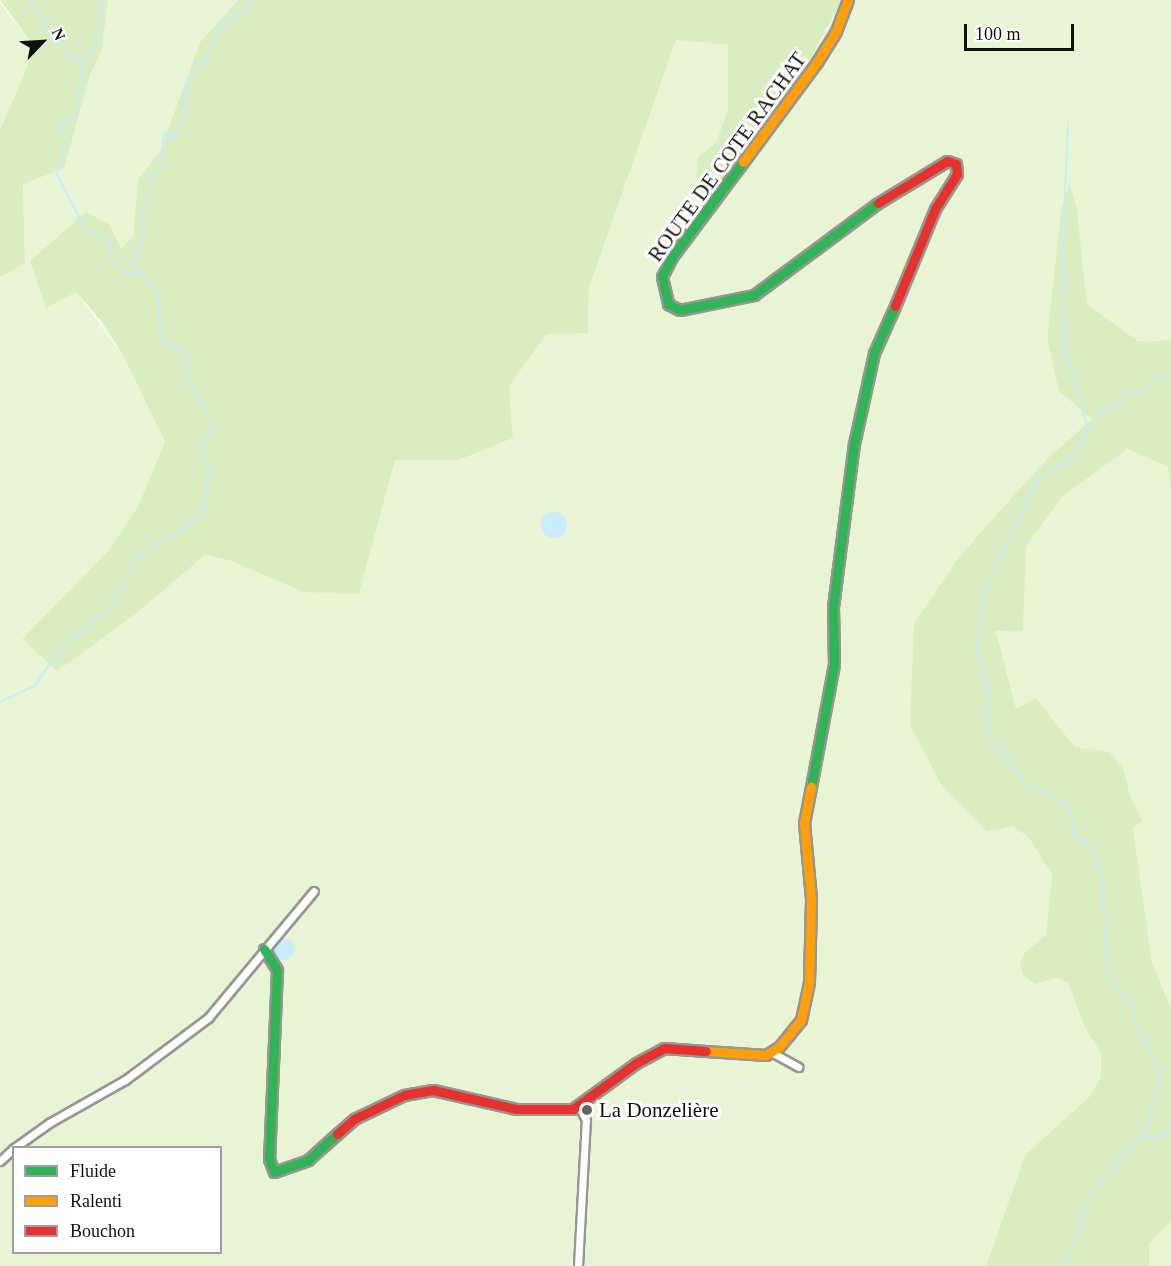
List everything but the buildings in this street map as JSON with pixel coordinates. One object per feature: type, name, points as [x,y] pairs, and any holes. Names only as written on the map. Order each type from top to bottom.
[{"type":"street","name":"ROUTE DE COTE RACHAT","points":[[773,1053],[801,1020],[809,982],[811,898],[804,823],[834,664],[833,607],[846,491],[870,362],[935,209],[957,174],[956,164],[947,161],[893,192],[754,295],[680,310],[668,304],[664,296],[662,277],[672,256],[818,62],[836,32],[848,0]]},
{"type":"street","points":[[17,1146],[125,1080],[202,1023],[314,891]]},
{"type":"street","points":[[264,949],[274,962],[278,981],[269,1125],[269,1159],[274,1172],[296,1168],[354,1119],[386,1101],[420,1091],[443,1092],[516,1109],[579,1106],[636,1063],[664,1048],[773,1053],[798,1067]]},
{"type":"street","points":[[578,1266],[586,1120],[579,1106]]},
{"type":"street","points":[[0,1161],[12,1150]]},
{"type":"green space","points":[[0,0],[108,0],[102,50],[90,74],[64,168],[23,184],[25,263],[0,277],[0,130],[35,48]]},
{"type":"green space","points":[[108,0],[238,0],[200,42],[160,151],[138,179],[133,236],[76,292],[124,357],[165,442],[138,506],[110,549],[22,639],[57,670],[137,613],[205,555],[359,594],[395,460],[459,460],[513,438],[509,386],[547,334],[588,332],[589,288],[676,40],[728,45],[728,110],[716,142],[698,157],[705,203],[809,61],[842,0],[1171,0],[1171,340],[1138,341],[1087,304],[1077,209],[1068,183],[1061,210],[1047,337],[1060,391],[1092,419],[1047,459],[996,515],[938,590],[1013,826],[1029,838],[1052,875],[1046,935],[1025,952],[1068,982],[1084,1026],[1101,1053],[1101,1077],[1090,1096],[1025,1155],[986,1266],[0,1266],[0,277],[25,262],[23,183],[102,50]]},
{"type":"green space","points":[[238,0],[842,0],[809,61],[705,204],[697,178],[698,157],[716,142],[728,110],[728,45],[676,40],[589,288],[588,333],[547,334],[509,386],[513,438],[459,460],[395,460],[359,594],[304,592],[231,561],[205,555],[137,613],[57,671],[22,639],[110,549],[138,506],[165,442],[124,357],[101,321],[76,292],[46,308],[30,261],[86,212],[109,224],[121,248],[133,236],[138,179],[160,151],[200,42]]},
{"type":"green space","points":[[0,3],[35,48],[0,130]]},
{"type":"green space","points":[[1069,182],[1077,209],[1087,304],[1138,341],[1171,340],[1171,495],[1168,467],[1127,449],[1062,497],[1026,547],[1023,630],[996,631],[1016,709],[1036,698],[1075,747],[1110,752],[1124,770],[1130,796],[1143,821],[1133,828],[1152,962],[1171,1009],[1171,1221],[1149,1244],[1149,1266],[986,1266],[1025,1155],[1090,1096],[1101,1077],[1101,1053],[1084,1026],[1068,982],[1056,978],[1035,984],[1024,976],[1020,963],[1025,952],[1046,935],[1052,875],[1029,838],[1013,826],[987,831],[942,786],[910,725],[914,624],[957,560],[996,515],[1047,459],[1092,419],[1059,391],[1047,337],[1061,210]]},
{"type":"green space","points":[[1126,449],[1168,467],[1171,495],[1171,1009],[1152,962],[1133,828],[1143,821],[1130,796],[1124,770],[1110,752],[1075,747],[1036,698],[1016,710],[996,630],[1022,630],[1026,547],[1062,497]]},
{"type":"green space","points":[[1171,1221],[1171,1266],[1149,1266],[1149,1244]]},
{"type":"water","points":[[554,512],[563,516],[567,525],[563,534],[554,538],[545,534],[541,525],[545,516]]},
{"type":"water","points":[[283,938],[291,941],[294,949],[291,957],[283,960],[275,957],[272,949],[275,941]]},
{"type":"waterway","points":[[30,0],[56,43],[84,66]]},
{"type":"waterway","points":[[101,0],[98,36],[82,70],[76,114],[60,124],[60,133],[66,137],[57,175],[87,232],[91,230],[106,241],[111,247],[111,257],[127,275],[139,274]]},
{"type":"waterway","points":[[0,702],[35,686],[58,652],[108,609],[136,560],[153,546],[188,527],[204,509],[209,464],[199,445],[213,430],[211,420],[186,379],[191,370],[178,348],[161,339],[158,293],[132,262],[144,232],[141,213],[150,194],[150,176],[162,164],[163,135],[169,132],[173,139],[185,114],[185,84],[206,57],[222,25],[245,9],[251,0]]},
{"type":"waterway","points":[[1068,122],[1062,274],[1065,285],[1060,299],[1066,339],[1062,345],[1088,428]]},
{"type":"waterway","points":[[1061,1266],[1073,1247],[1088,1198],[1123,1154],[1143,1138],[1160,1081],[1155,1060],[1138,1031],[1132,1002],[1117,991],[1107,972],[1105,933],[1108,922],[1102,910],[1103,890],[1097,860],[1087,844],[1074,835],[1070,808],[1043,790],[1027,786],[986,732],[989,718],[986,682],[977,655],[982,595],[1036,481],[1071,458],[1102,409],[1117,406],[1131,392],[1137,393],[1171,372]]},
{"type":"waterway","points":[[1143,1138],[1160,1136],[1171,1128]]},
{"type":"traffic: fast","points":[[743,162],[672,257],[662,277],[668,304],[680,310],[754,295],[878,203]]},
{"type":"traffic: fast","points":[[811,787],[834,664],[833,607],[854,444],[874,353],[895,306]]},
{"type":"traffic: fast","points":[[264,949],[277,970],[269,1159],[274,1172],[308,1160],[337,1134]]},
{"type":"traffic: slow","points":[[743,162],[817,62],[836,31],[848,0]]},
{"type":"traffic: slow","points":[[706,1051],[766,1055],[779,1047],[801,1020],[809,982],[811,898],[804,823],[811,787]]},
{"type":"traffic: jam","points":[[878,203],[947,161],[956,164],[957,174],[935,209],[895,306]]},
{"type":"traffic: jam","points":[[337,1134],[354,1119],[404,1095],[433,1090],[516,1109],[573,1109],[636,1063],[664,1048],[706,1051]]},
{"type":"place","name":"La Donzelière","points":[[587,1110]]}]
